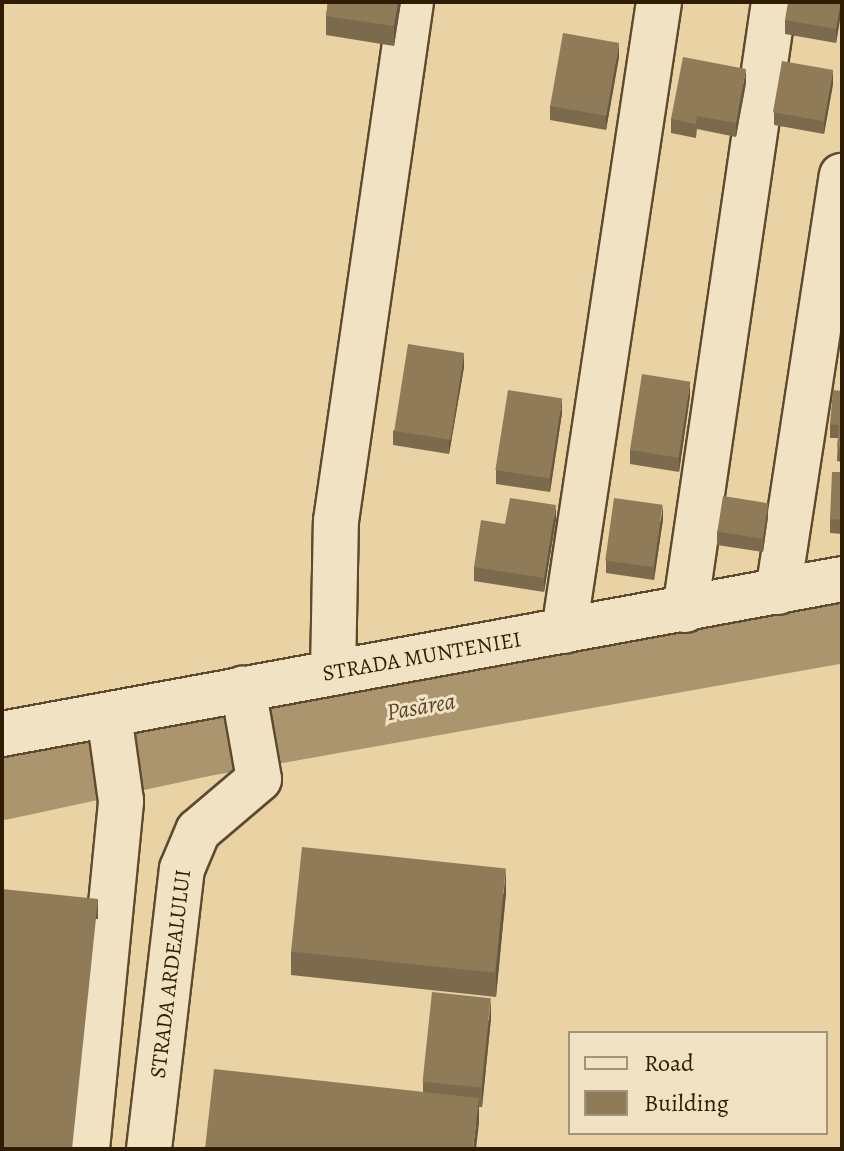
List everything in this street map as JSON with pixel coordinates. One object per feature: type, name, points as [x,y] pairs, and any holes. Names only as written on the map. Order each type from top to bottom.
[{"type":"street","points":[[333,673],[336,521],[411,2]]},
{"type":"street","points":[[636,2],[630,43],[649,71]]},
{"type":"street","points":[[564,631],[659,2]]},
{"type":"street","points":[[685,610],[774,2]]},
{"type":"street","points":[[778,592],[842,176]]},
{"type":"street","name":"STRADA MUNTENIEI","points":[[2,734],[112,730],[333,673],[842,579]]},
{"type":"street","name":"STRADA ARDEALULUI","points":[[149,1149],[182,869],[198,831],[259,779],[245,698]]},
{"type":"street","points":[[87,1149],[121,801],[112,730]]},
{"type":"building","points":[[328,2],[398,2],[394,26],[326,16]]},
{"type":"building","points":[[788,2],[841,2],[836,29],[785,20]]},
{"type":"building","points":[[563,33],[619,43],[606,116],[550,106]]},
{"type":"building","points":[[683,57],[746,69],[736,123],[697,116],[696,124],[671,119]]},
{"type":"building","points":[[782,61],[833,70],[824,121],[773,112]]},
{"type":"building","points":[[408,344],[464,353],[451,440],[394,431]]},
{"type":"building","points":[[642,374],[690,382],[678,458],[630,450]]},
{"type":"building","points":[[508,390],[562,399],[550,479],[495,470]]},
{"type":"building","points":[[833,390],[842,391],[842,448],[837,447],[839,425],[830,424]]},
{"type":"building","points":[[832,472],[842,472],[842,520],[830,519]]},
{"type":"building","points":[[723,496],[768,503],[763,539],[717,532]]},
{"type":"building","points":[[510,498],[556,505],[544,578],[474,567],[481,520],[505,524]]},
{"type":"building","points":[[614,498],[663,505],[654,567],[605,560]]},
{"type":"building","points":[[302,847],[506,868],[495,973],[291,951]]},
{"type":"building","points":[[2,889],[98,899],[72,1149],[2,1149]]},
{"type":"building","points":[[432,992],[491,998],[481,1088],[423,1082]]},
{"type":"building","points":[[214,1069],[479,1098],[473,1149],[205,1149]]},
{"type":"waterway","name":"Pasărea","points":[[2,789],[201,746],[842,632]]}]
